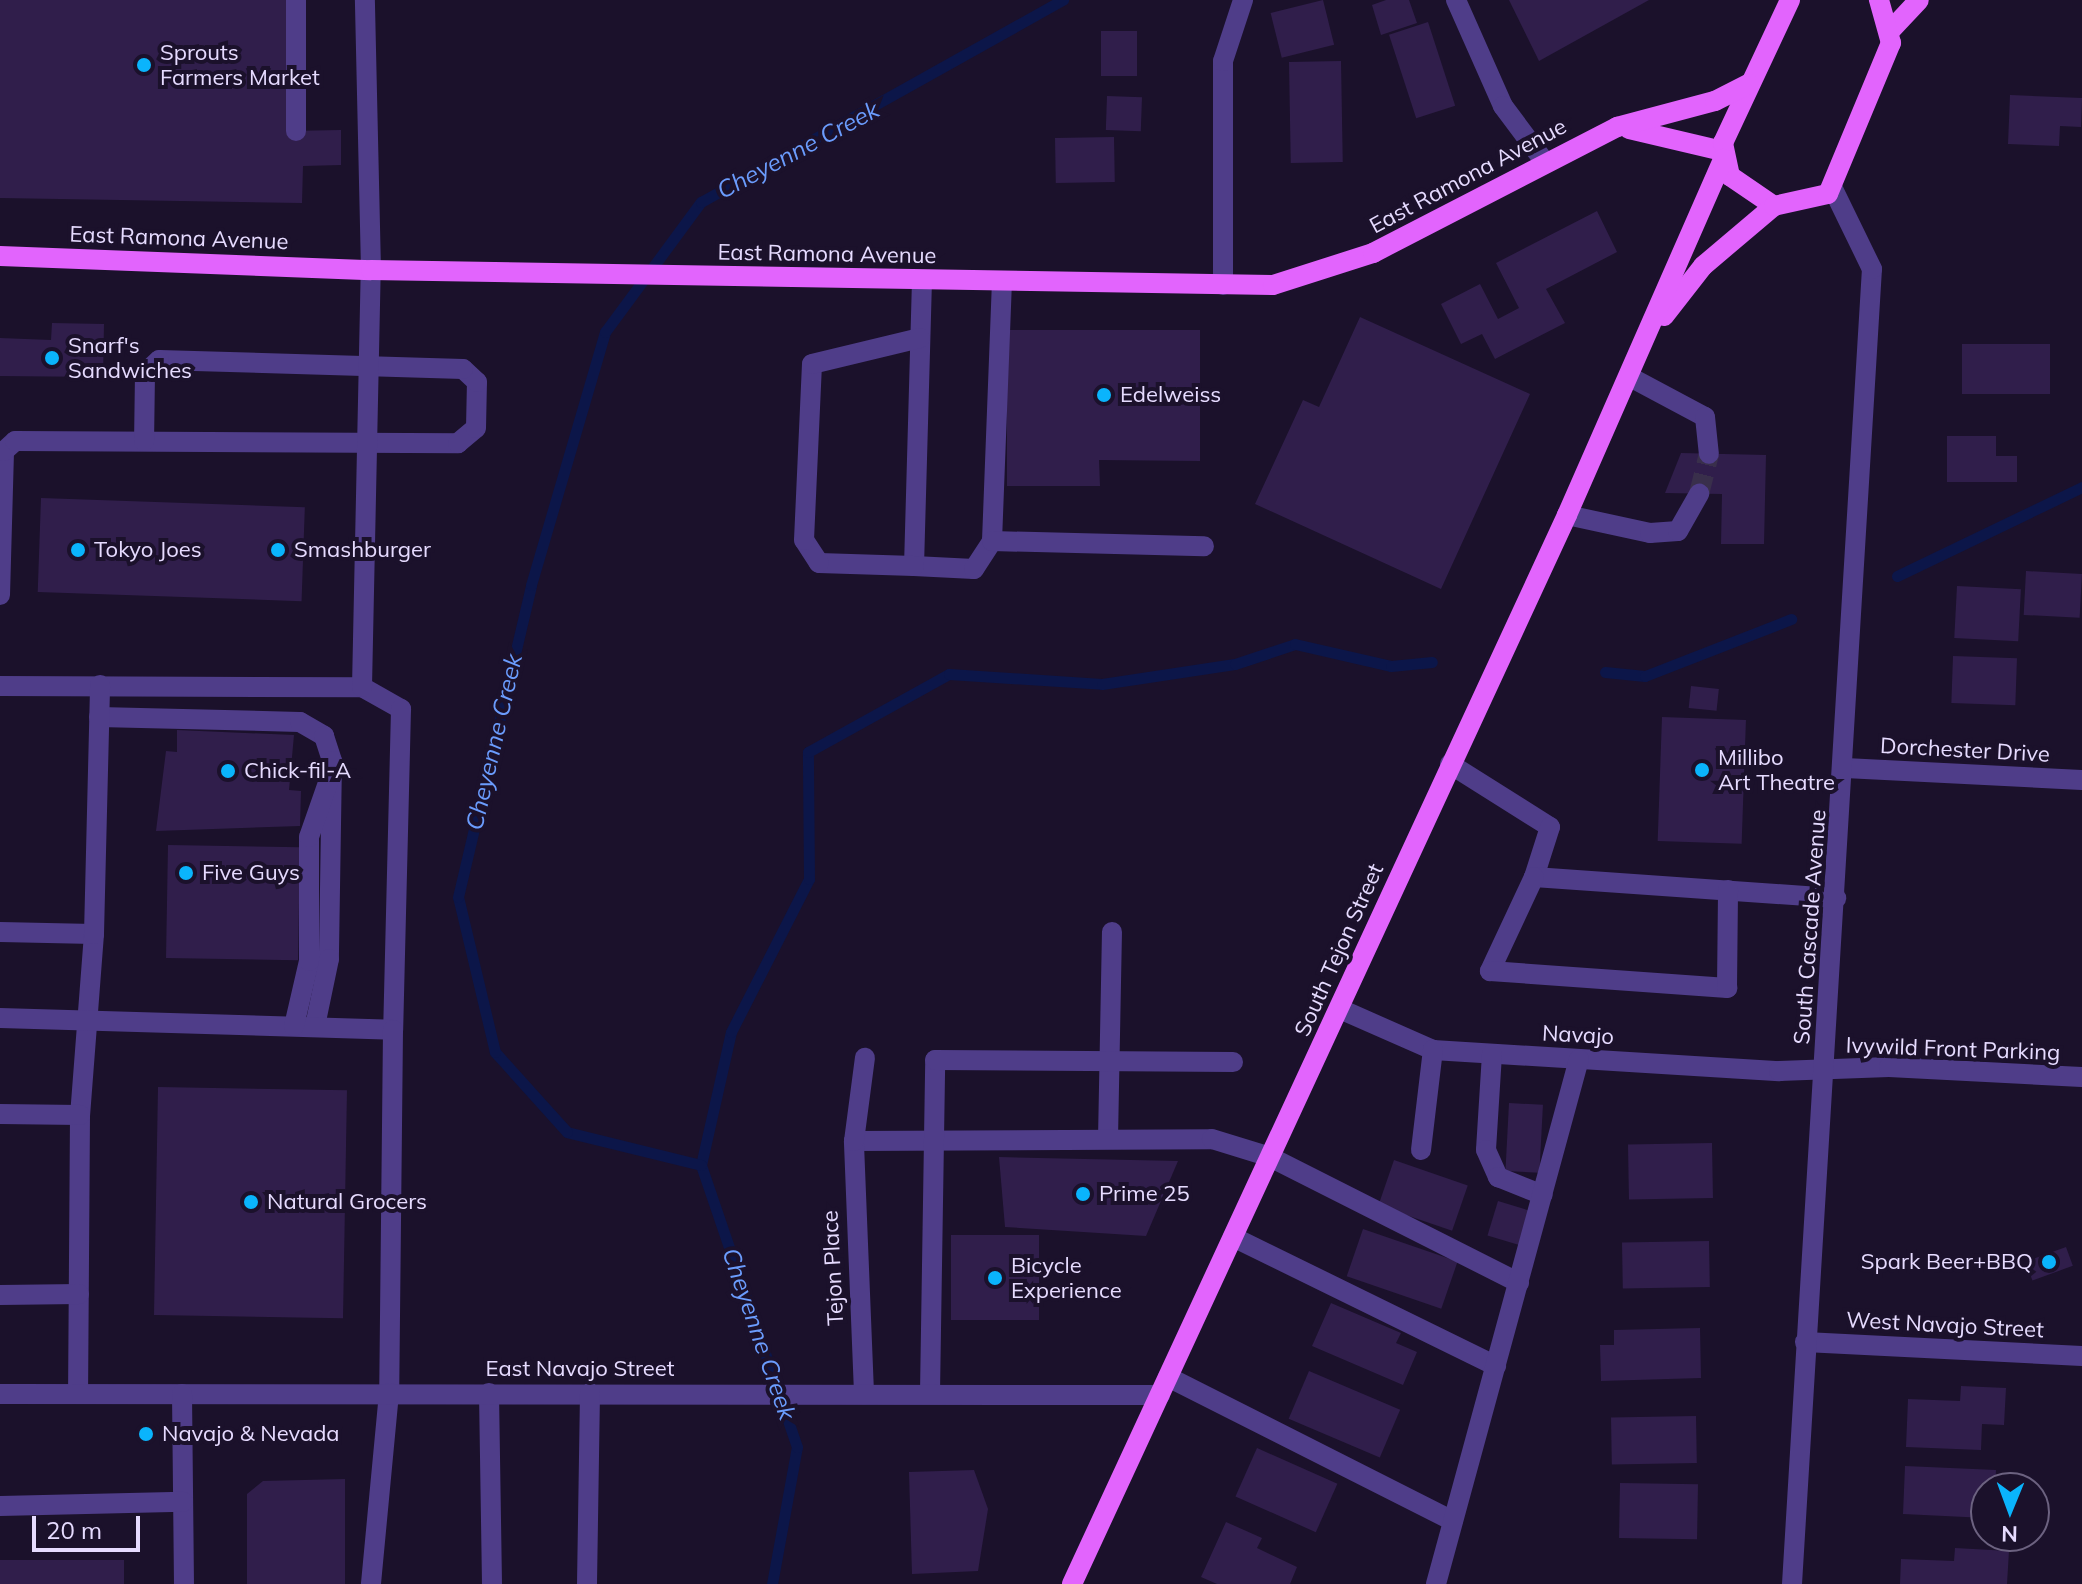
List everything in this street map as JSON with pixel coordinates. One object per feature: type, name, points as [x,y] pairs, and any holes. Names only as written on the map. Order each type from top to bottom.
[{"type":"main road","points":[[1649,335],[1749,84],[1790,0]]},
{"type":"main road","points":[[1879,0],[1890,31]]},
{"type":"main road","points":[[1649,335],[1703,266],[1774,206],[1808,203],[1832,187],[1890,31],[1919,0]]},
{"type":"main road","name":"East Ramona Avenue","points":[[0,256],[371,270],[1223,285],[1320,275],[1617,127],[1715,101],[1749,84]]},
{"type":"main road","points":[[1617,127],[1688,137],[1723,155],[1736,182],[1774,206]]},
{"type":"main road","name":"South Tejon Street","points":[[1072,1584],[1649,335]]},
{"type":"street","points":[[296,0],[296,131]]},
{"type":"street","points":[[362,687],[371,270],[365,0]]},
{"type":"street","points":[[1223,285],[1223,61],[1243,0]]},
{"type":"street","points":[[1456,0],[1503,106],[1544,161]]},
{"type":"street","name":"South Cascade Avenue","points":[[1792,1584],[1805,1342],[1845,768],[1872,269],[1856,229],[1832,187]]},
{"type":"street","points":[[914,566],[922,280]]},
{"type":"street","points":[[920,338],[812,364],[804,540],[819,563],[974,569],[992,541],[1002,281]]},
{"type":"street","points":[[0,595],[4,451],[15,441],[144,441],[368,440],[458,443],[476,428],[477,382],[463,369],[159,360],[145,373],[144,441]]},
{"type":"street","points":[[1630,377],[1705,417],[1709,454]]},
{"type":"street","points":[[1567,515],[1650,533],[1678,531],[1699,494]]},
{"type":"street","points":[[992,541],[1204,546]]},
{"type":"street","points":[[78,1394],[80,1115],[92,1018],[100,685]]},
{"type":"street","points":[[0,686],[362,687],[401,709],[389,1393],[371,1584]]},
{"type":"street","points":[[99,717],[300,722],[324,736],[332,774],[329,959],[315,1026]]},
{"type":"street","points":[[1450,764],[1550,827],[1534,877],[1490,971],[1727,988],[1728,890]]},
{"type":"street","name":"Dorchester Drive","points":[[1845,768],[2082,780]]},
{"type":"street","points":[[294,1026],[309,961],[309,837],[332,774]]},
{"type":"street","points":[[1534,877],[1836,898]]},
{"type":"street","points":[[0,932],[94,934]]},
{"type":"street","points":[[1108,1139],[1112,932]]},
{"type":"street","name":"Navajo","points":[[1340,1009],[1433,1050],[1823,1070]]},
{"type":"street","points":[[0,1018],[92,1018],[393,1030]]},
{"type":"street","points":[[1421,1150],[1433,1050]]},
{"type":"street","points":[[1492,1054],[1486,1150],[1498,1177],[1543,1195]]},
{"type":"street","name":"Tejon Place","points":[[864,1393],[854,1141],[865,1058]]},
{"type":"street","points":[[1436,1584],[1579,1059]]},
{"type":"street","points":[[930,1393],[930,1140],[935,1060],[1233,1062]]},
{"type":"street","name":"Ivywild Front Parking","points":[[1823,1070],[2082,1077]]},
{"type":"street","points":[[0,1114],[80,1115]]},
{"type":"street","points":[[854,1141],[1212,1139],[1270,1157],[1519,1283]]},
{"type":"street","points":[[1233,1237],[1496,1366]]},
{"type":"street","points":[[0,1295],[79,1294]]},
{"type":"street","name":"West Navajo Street","points":[[1805,1342],[2082,1356]]},
{"type":"street","points":[[1164,1386],[1453,1521]]},
{"type":"street","name":"East Navajo Street","points":[[0,1394],[930,1393],[1164,1386]]},
{"type":"street","points":[[489,1393],[492,1584]]},
{"type":"street","points":[[587,1584],[590,1393]]},
{"type":"street","points":[[182,1394],[184,1584]]},
{"type":"street","points":[[0,1506],[183,1502]]},
{"type":"building","name":"Sprouts Farmers Market","points":[[0,0],[286,0],[290,131],[341,130],[341,165],[303,166],[302,203],[0,198]]},
{"type":"building","points":[[1323,0],[1334,45],[1282,58],[1271,13]]},
{"type":"building","points":[[1386,0],[1409,0],[1417,23],[1381,35],[1372,5]]},
{"type":"building","points":[[1509,0],[1649,0],[1539,61]]},
{"type":"building","points":[[1428,22],[1455,106],[1416,118],[1389,35]]},
{"type":"building","points":[[1101,31],[1137,31],[1137,76],[1101,76]]},
{"type":"building","points":[[1341,61],[1343,162],[1291,163],[1289,62]]},
{"type":"building","points":[[2010,95],[2082,98],[2081,127],[2060,126],[2059,146],[2008,144]]},
{"type":"building","points":[[1107,96],[1142,97],[1141,131],[1106,130]]},
{"type":"building","points":[[1114,137],[1115,182],[1056,183],[1055,138]]},
{"type":"building","points":[[1597,211],[1617,252],[1546,289],[1565,323],[1495,359],[1482,334],[1461,344],[1441,304],[1480,284],[1498,319],[1519,308],[1496,263]]},
{"type":"building","points":[[1360,317],[1530,394],[1441,589],[1255,504],[1303,400],[1319,407]]},
{"type":"building","name":"Snarf's Sandwiches","points":[[52,323],[104,324],[103,377],[0,376],[0,338],[51,340]]},
{"type":"building","name":"Edelweiss","points":[[1007,330],[1200,330],[1200,461],[1099,460],[1100,486],[1007,486]]},
{"type":"building","points":[[1962,344],[2050,344],[2050,394],[1962,394]]},
{"type":"building","points":[[1947,436],[1996,436],[1996,456],[2017,456],[2017,482],[1947,482]]},
{"type":"building","points":[[1681,453],[1766,455],[1764,544],[1721,544],[1722,494],[1665,493]]},
{"type":"building","points":[[41,498],[305,507],[302,601],[38,592]]},
{"type":"building","points":[[2026,571],[2082,574],[2080,618],[2024,615]]},
{"type":"building","points":[[1957,586],[2021,589],[2018,641],[1954,638]]},
{"type":"building","points":[[1953,656],[2017,658],[2015,705],[1951,703]]},
{"type":"building","points":[[1691,686],[1719,689],[1717,711],[1689,708]]},
{"type":"building","name":"Millibo Art Theatre","points":[[1662,717],[1746,720],[1742,844],[1658,841]]},
{"type":"building","name":"Chick-fil-A","points":[[177,730],[294,735],[289,790],[301,791],[300,826],[156,831],[166,751],[177,752]]},
{"type":"building","points":[[168,845],[300,847],[298,960],[166,958]]},
{"type":"building","name":"Natural Grocers","points":[[158,1087],[347,1090],[343,1318],[154,1315]]},
{"type":"building","points":[[1509,1103],[1543,1105],[1539,1173],[1505,1171]]},
{"type":"building","points":[[1712,1143],[1713,1198],[1629,1199],[1628,1144]]},
{"type":"building","name":"Prime 25","points":[[999,1157],[1178,1161],[1146,1236],[1005,1227]]},
{"type":"building","points":[[1394,1160],[1468,1185],[1452,1231],[1378,1205]]},
{"type":"building","points":[[1498,1201],[1531,1211],[1520,1245],[1487,1235]]},
{"type":"building","points":[[1363,1229],[1458,1262],[1441,1309],[1347,1276]]},
{"type":"building","name":"Bicycle Experience","points":[[951,1235],[1039,1235],[1039,1320],[951,1320]]},
{"type":"building","points":[[1709,1241],[1710,1287],[1623,1289],[1622,1243]]},
{"type":"building","name":"Spark Beer+BBQ","points":[[2066,1247],[2073,1266],[2032,1281],[2026,1262]]},
{"type":"building","points":[[1331,1303],[1401,1333],[1396,1343],[1417,1352],[1403,1385],[1312,1346]]},
{"type":"building","points":[[1700,1328],[1701,1378],[1601,1381],[1600,1345],[1614,1345],[1614,1330]]},
{"type":"building","points":[[1309,1371],[1400,1410],[1380,1458],[1289,1419]]},
{"type":"building","points":[[1961,1386],[2006,1388],[2004,1425],[1982,1424],[1981,1450],[1906,1447],[1908,1399],[1960,1401]]},
{"type":"building","points":[[1696,1416],[1697,1463],[1612,1464],[1611,1417]]},
{"type":"building","points":[[1257,1448],[1337,1484],[1316,1532],[1235,1496]]},
{"type":"building","points":[[1905,1466],[1996,1470],[1970,1472],[1970,1517],[1903,1514]]},
{"type":"building","points":[[974,1470],[988,1509],[978,1571],[912,1574],[909,1472]]},
{"type":"building","points":[[345,1479],[345,1584],[247,1584],[247,1494],[263,1481]]},
{"type":"building","points":[[1620,1483],[1698,1484],[1697,1539],[1619,1538]]},
{"type":"building","points":[[1226,1522],[1262,1538],[1257,1548],[1297,1567],[1290,1584],[1217,1584],[1201,1577]]},
{"type":"building","points":[[1955,1548],[1970,1549],[1970,1552],[2009,1552],[2007,1584],[1900,1584],[1901,1559],[1954,1561]]},
{"type":"building","points":[[0,1560],[124,1560],[124,1584],[0,1584]]},
{"type":"waterway","name":"Cheyenne Creek","points":[[772,1584],[797,1447],[701,1165],[567,1132],[495,1052],[458,897],[531,585],[605,332],[701,202],[1063,0]]},
{"type":"waterway","points":[[1897,576],[2082,487]]},
{"type":"waterway","points":[[1605,672],[1645,676],[1791,619]]},
{"type":"waterway","points":[[701,1165],[731,1032],[809,879],[808,752],[949,674],[1102,684],[1235,664],[1295,644],[1391,666],[1432,662]]},
{"type":"tunnel","points":[[1699,494],[1709,454]]},
{"type":"place","name":"Sprouts Farmers Market","points":[[144,65]]},
{"type":"place","name":"Snarf's Sandwiches","points":[[52,358]]},
{"type":"place","name":"Edelweiss","points":[[1104,395]]},
{"type":"place","name":"Tokyo Joes","points":[[78,550]]},
{"type":"place","name":"Smashburger","points":[[278,550]]},
{"type":"place","name":"Millibo Art Theatre","points":[[1702,770]]},
{"type":"place","name":"Chick-fil-A","points":[[228,771]]},
{"type":"place","name":"Five Guys","points":[[186,873]]},
{"type":"place","name":"Prime 25","points":[[1083,1194]]},
{"type":"place","name":"Natural Grocers","points":[[251,1202]]},
{"type":"place","name":"Spark Beer+BBQ","points":[[2049,1262]]},
{"type":"place","name":"Bicycle Experience","points":[[995,1278]]},
{"type":"place","name":"Navajo & Nevada","points":[[146,1434]]}]
